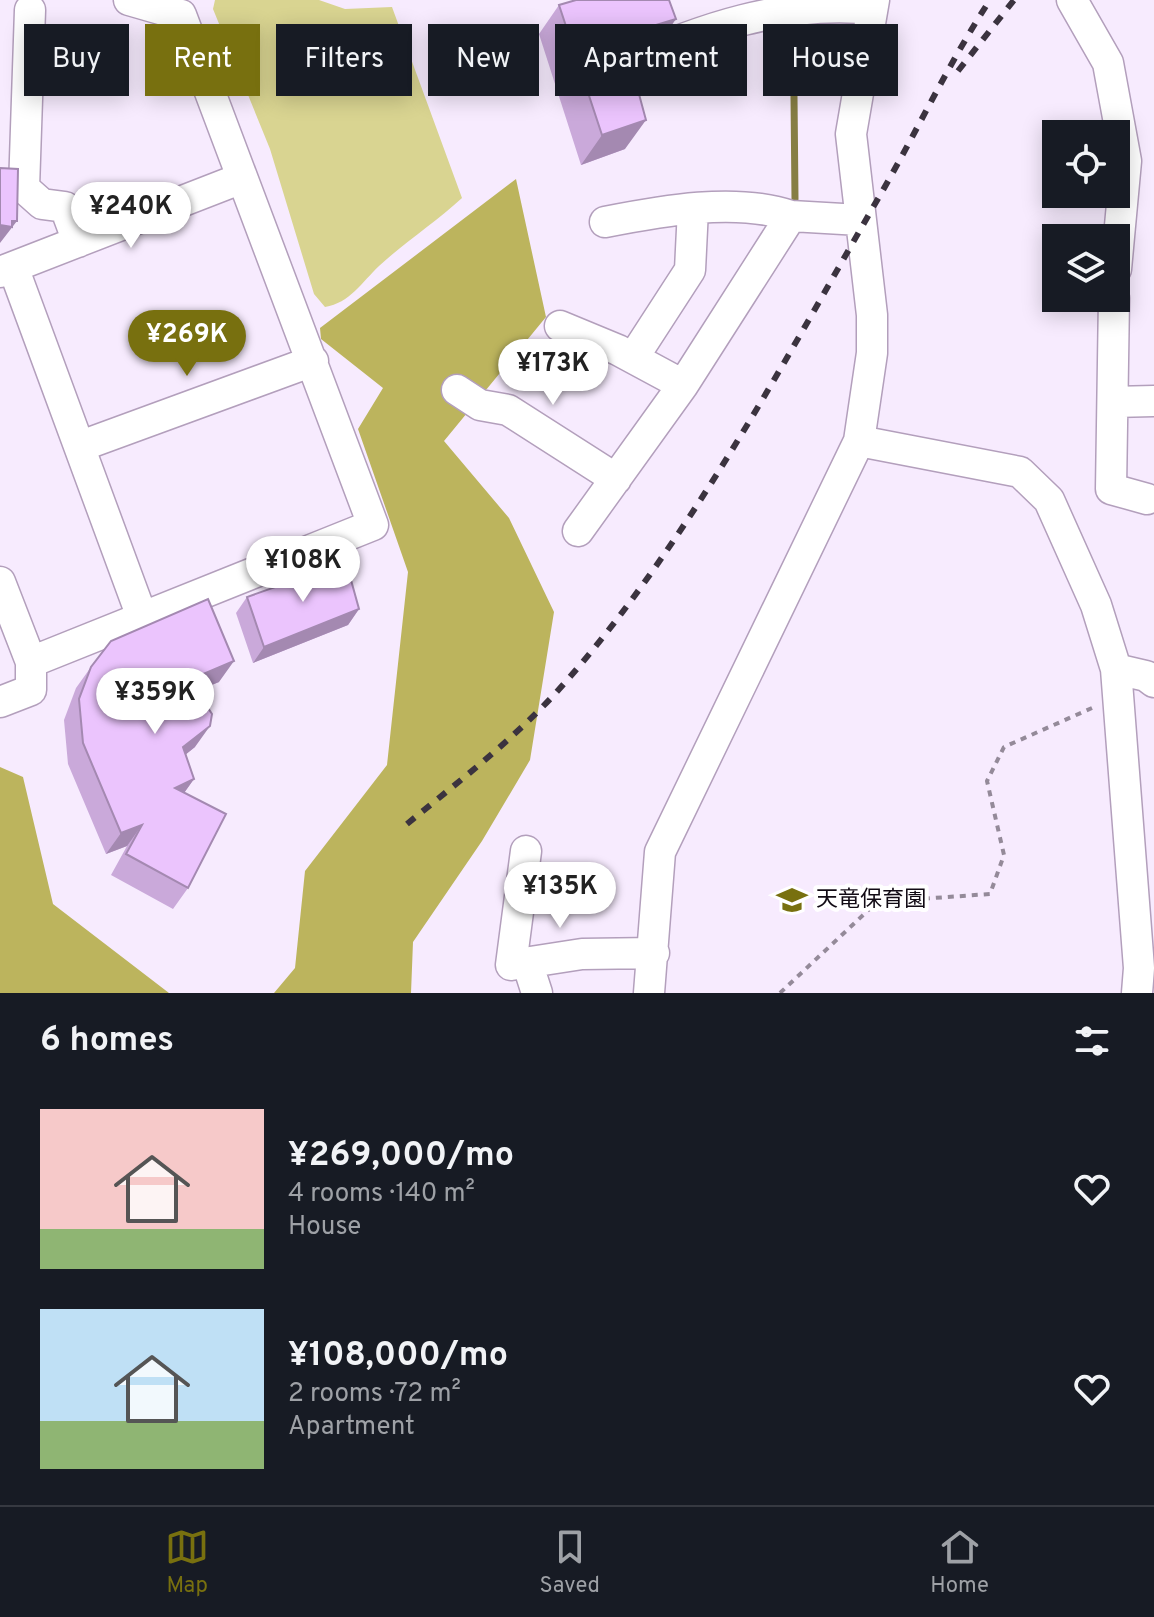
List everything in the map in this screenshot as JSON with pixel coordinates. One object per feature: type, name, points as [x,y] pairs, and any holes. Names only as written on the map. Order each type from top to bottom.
[{"type":"street","points":[[31,662],[373,525],[242,178],[182,8],[129,0]]},
{"type":"street","points":[[1072,0],[1108,63],[1126,161],[1120,224]]},
{"type":"street","points":[[649,993],[654,953],[654,889],[660,852],[859,441],[872,353],[872,315],[851,134],[873,4],[789,7],[718,24]]},
{"type":"street","points":[[30,10],[24,188],[42,204],[65,207],[78,242]]},
{"type":"street","points":[[142,617],[81,446],[6,269],[242,178]]},
{"type":"street","points":[[605,222],[672,209],[773,209],[791,216],[860,220]]},
{"type":"street","points":[[633,358],[690,270],[693,209]]},
{"type":"street","points":[[578,531],[683,385],[791,216]]},
{"type":"street","points":[[1114,312],[1111,489],[1147,499]]},
{"type":"street","points":[[560,326],[633,358],[683,385]]},
{"type":"street","points":[[81,446],[313,361]]},
{"type":"street","points":[[457,390],[480,405],[508,410],[616,479]]},
{"type":"street","points":[[1113,402],[1154,401]]},
{"type":"street","points":[[859,441],[1020,472],[1049,500],[1096,605],[1116,684],[1143,978]]},
{"type":"street","points":[[0,582],[31,662],[31,690],[0,702]]},
{"type":"street","points":[[1116,684],[1146,676],[1154,682]]},
{"type":"street","points":[[526,851],[511,965],[582,954],[654,953]]},
{"type":"street","points":[[527,962],[537,993]]},
{"type":"path","points":[[780,993],[877,902],[990,894],[1004,855],[987,781],[1004,747],[1116,684]]},
{"type":"shaded area","points":[[215,0],[319,0],[345,9],[392,7],[398,24],[276,24],[276,96],[412,96],[412,62],[462,198],[389,257],[355,291],[334,305],[325,307],[314,294],[270,149],[248,96],[260,96],[260,24],[219,24],[213,9]]},
{"type":"shaded area","points":[[516,179],[546,317],[444,441],[509,518],[554,612],[530,760],[482,841],[413,942],[411,993],[274,993],[295,968],[305,871],[387,765],[408,572],[358,429],[383,388],[321,339],[320,328]]},
{"type":"shaded area","points":[[0,767],[23,777],[53,904],[169,993],[0,993]]},
{"type":"building","points":[[576,0],[669,0],[676,19],[659,24],[565,24],[559,5]]},
{"type":"building","points":[[589,96],[640,96],[646,120],[602,135]]},
{"type":"building","points":[[0,168],[18,169],[17,221],[12,221],[12,227],[0,225]]},
{"type":"building","points":[[346,562],[359,609],[264,647],[247,597]]},
{"type":"building","points":[[208,599],[234,661],[194,678],[195,689],[153,709],[155,714],[190,702],[204,702],[212,714],[210,726],[183,747],[194,779],[175,788],[226,814],[188,888],[126,854],[142,825],[121,833],[83,743],[79,699],[91,667],[111,641]]},
{"type":"waterway","points":[[781,20],[794,96],[795,199]]},
{"type":"railway","points":[[407,824],[532,718],[614,623],[656,565],[775,378],[990,0]]},
{"type":"railway","points":[[958,71],[1014,0]]},
{"type":"place","name":"天竜保育園","points":[[792,900]]}]
